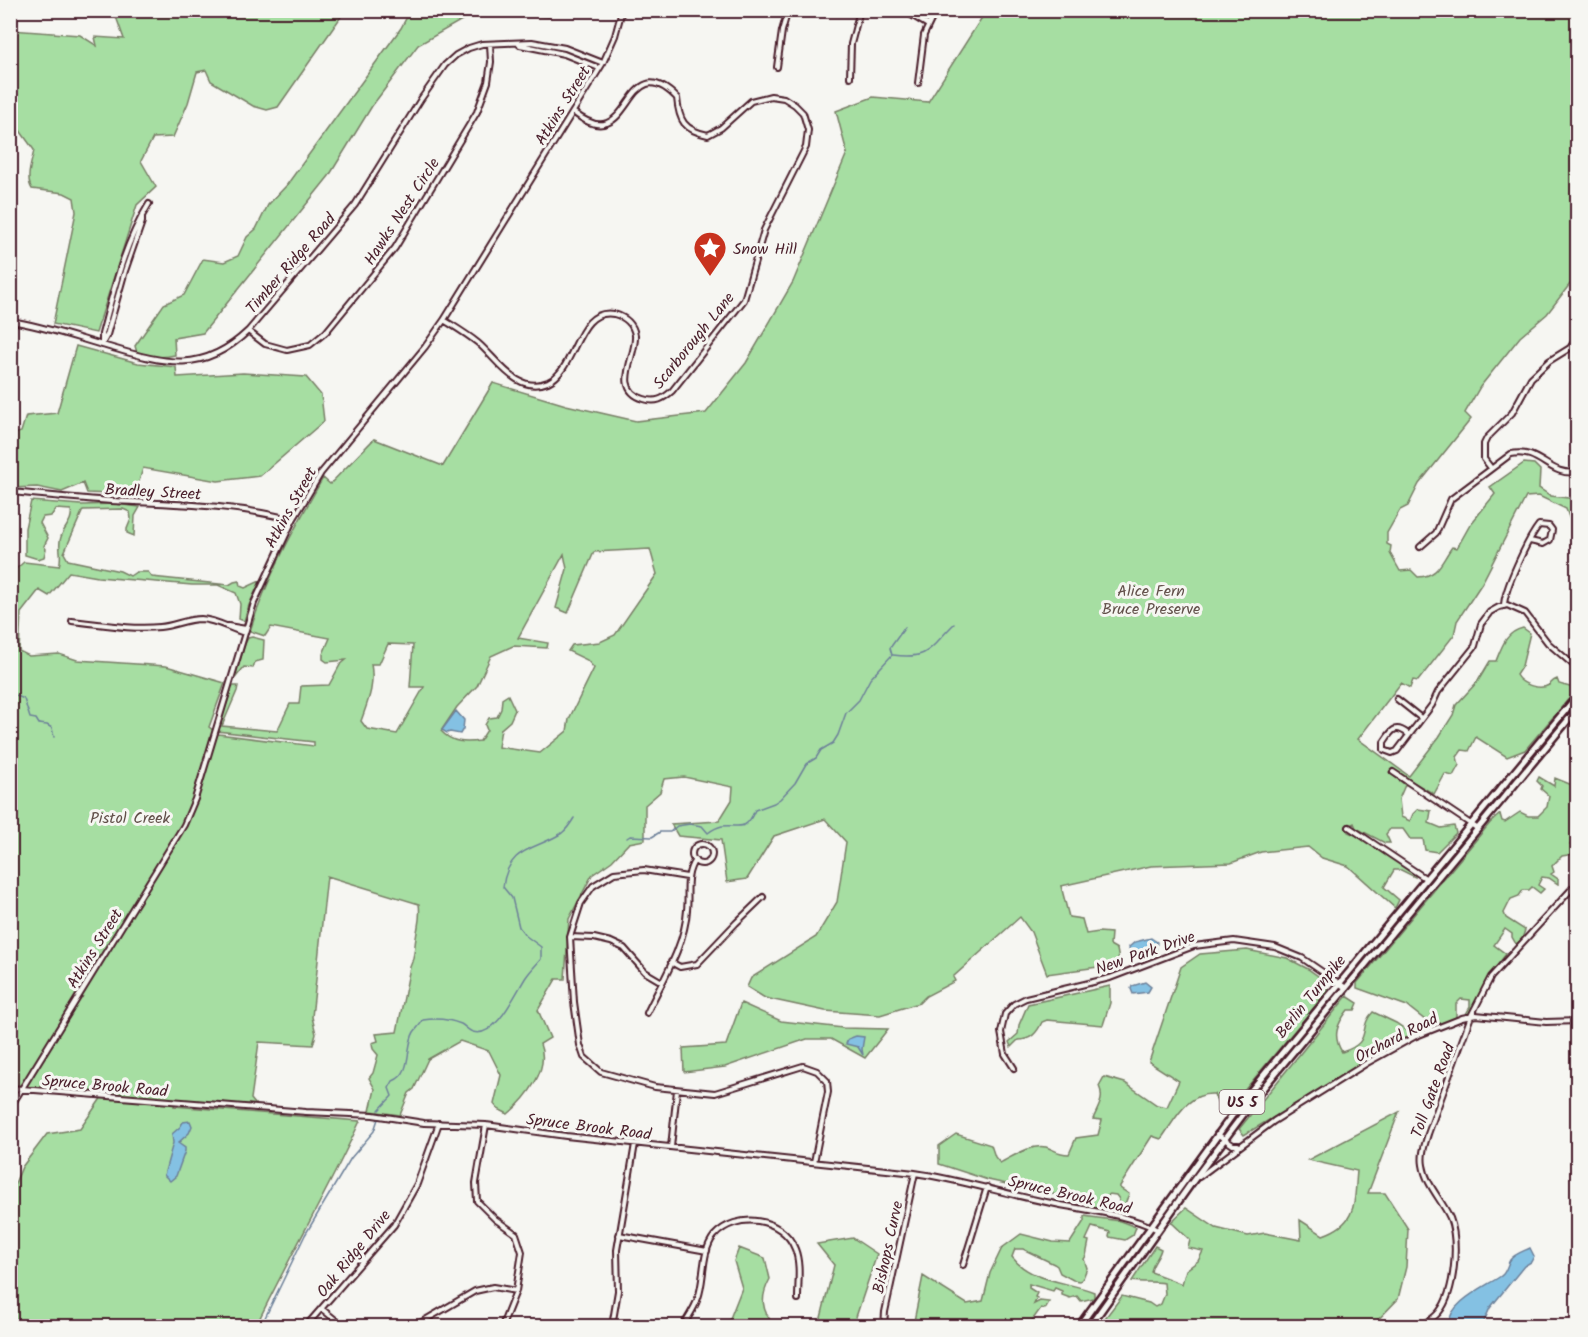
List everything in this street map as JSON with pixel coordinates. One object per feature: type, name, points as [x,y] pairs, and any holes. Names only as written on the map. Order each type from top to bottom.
[{"type":"highway","name":"Berlin Turnpike","points":[[1079,1326],[1217,1134],[1425,878],[1578,695]]},
{"type":"highway","name":"Berlin Turnpike","points":[[1090,1326],[1190,1185],[1263,1088],[1578,708]]},
{"type":"street","name":"Atkins Street","points":[[10,1108],[184,825],[195,799],[254,603],[293,520],[321,473],[398,381],[444,320],[603,63],[615,36],[621,10]]},
{"type":"street","points":[[777,67],[782,31],[788,10]]},
{"type":"street","points":[[850,77],[851,44],[860,10]]},
{"type":"street","points":[[903,10],[928,25]]},
{"type":"street","points":[[915,10],[931,20]]},
{"type":"street","points":[[918,83],[923,40],[936,10]]},
{"type":"street","name":"Timber Ridge Road","points":[[10,321],[153,360],[180,362],[197,360],[214,354],[232,344],[248,331],[355,206],[411,113],[445,65],[456,55],[469,48],[490,44],[532,42],[576,51],[603,63]]},
{"type":"street","name":"Timber Ridge Road","points":[[517,43],[564,54],[599,68]]},
{"type":"street","name":"Hawks Nest Circle","points":[[248,331],[265,344],[287,350],[310,345],[326,332],[395,248],[477,112],[489,82],[490,44]]},
{"type":"street","name":"Scarborough Lane","points":[[444,320],[474,340],[510,376],[522,383],[535,384],[547,382],[556,377],[565,366],[588,323],[597,315],[608,313],[620,316],[630,323],[635,335],[627,371],[628,386],[637,397],[662,400],[672,391],[742,303],[766,225],[807,142],[807,124],[800,109],[784,98],[771,96],[757,98],[721,128],[708,135],[694,132],[686,126],[680,117],[677,98],[662,85],[651,84],[639,88],[619,115],[607,124],[592,124],[573,112]]},
{"type":"street","points":[[102,345],[102,334],[110,316],[130,239],[148,204]]},
{"type":"street","points":[[1491,468],[1484,459],[1484,444],[1487,438],[1512,413],[1531,378],[1549,361],[1570,348],[1578,336]]},
{"type":"street","points":[[1420,547],[1436,533],[1451,499],[1511,454],[1522,452],[1533,455],[1564,473],[1578,472]]},
{"type":"street","name":"Bradley Street","points":[[10,492],[90,500],[225,506],[293,520]]},
{"type":"street","points":[[1504,606],[1505,593],[1530,541],[1539,525],[1549,526],[1552,530],[1550,540],[1543,544],[1530,541]]},
{"type":"street","points":[[1408,734],[1396,728],[1384,742],[1384,750],[1392,753],[1396,751],[1432,705],[1438,692],[1475,646],[1481,624],[1490,612],[1504,606],[1525,613],[1548,643],[1578,669]]},
{"type":"street","points":[[72,621],[142,628],[164,627],[200,619],[245,631]]},
{"type":"street","points":[[1569,660],[1578,663]]},
{"type":"street","points":[[1397,699],[1421,718]]},
{"type":"street","points":[[1394,772],[1478,828]]},
{"type":"street","points":[[1350,827],[1425,878]]},
{"type":"street","points":[[705,844],[710,848],[711,858],[707,862],[700,863],[695,860],[692,855],[696,846],[705,844]]},
{"type":"street","points":[[647,1013],[680,941],[687,912],[687,877],[695,860]]},
{"type":"street","points":[[687,877],[644,870],[614,873],[593,886],[581,903],[570,937],[574,1002],[584,1057],[601,1072],[655,1087],[715,1093],[789,1069],[803,1066],[817,1071],[827,1081],[828,1092],[814,1162]]},
{"type":"street","name":"Toll Gate Road","points":[[1421,1326],[1433,1318],[1445,1301],[1454,1261],[1455,1245],[1450,1220],[1425,1174],[1423,1153],[1471,1016],[1495,970],[1578,882]]},
{"type":"street","points":[[671,962],[680,967],[697,964],[763,897]]},
{"type":"street","points":[[570,937],[594,938],[624,948],[645,972],[662,982]]},
{"type":"street","name":"New Park Drive","points":[[1014,1068],[1005,1054],[1000,1032],[1005,1014],[1014,1004],[1026,998],[1110,978],[1194,946],[1234,940],[1275,946],[1302,957],[1346,988]]},
{"type":"street","name":"Orchard Road","points":[[1190,1185],[1244,1142],[1283,1115],[1394,1047],[1471,1016],[1539,1022],[1578,1021]]},
{"type":"street","name":"Spruce Brook Road","points":[[10,1088],[306,1112],[373,1115],[413,1122],[486,1125],[635,1144],[915,1173],[963,1181],[1150,1226],[1158,1230]]},
{"type":"street","points":[[671,1147],[677,1090]]},
{"type":"street","name":"Oak Ridge Drive","points":[[306,1326],[394,1225],[417,1184],[439,1123]]},
{"type":"street","points":[[486,1125],[476,1183],[477,1201],[495,1219],[516,1234],[522,1252],[516,1291],[502,1326]]},
{"type":"street","points":[[1217,1134],[1233,1145],[1244,1142]]},
{"type":"street","points":[[612,1326],[618,1291],[617,1250],[635,1144]]},
{"type":"street","name":"Bishops Curve","points":[[884,1326],[885,1312],[915,1173]]},
{"type":"street","points":[[963,1265],[987,1187]]},
{"type":"street","points":[[683,1326],[699,1297],[707,1251],[712,1238],[734,1222],[760,1221],[775,1226],[787,1235],[795,1248],[798,1263],[798,1299]]},
{"type":"street","points":[[619,1235],[707,1251]]},
{"type":"street","points":[[415,1326],[475,1291],[493,1287],[516,1291]]},
{"type":"street","points":[[322,1309],[343,1326]]},
{"type":"green space","points":[[114,11],[345,11],[278,107],[267,110],[253,106],[211,81],[206,70],[197,72],[188,103],[173,137],[153,138],[141,161],[156,187],[137,205],[96,333],[53,324],[76,212],[74,198],[64,193],[32,189],[30,185],[29,175],[34,150],[11,118],[11,30],[80,35],[97,46],[95,37],[124,39]]},
{"type":"green space","points":[[410,11],[552,11],[549,17],[474,13],[418,45],[372,106],[329,176],[203,333],[174,338],[175,355],[156,357],[137,353],[135,346],[164,304],[184,295],[203,259],[224,262],[238,256],[247,237],[256,229],[268,205],[286,186],[401,28]]},
{"type":"green space","points":[[986,11],[1577,11],[1577,275],[1547,314],[1520,337],[1480,387],[1465,413],[1471,419],[1419,484],[1408,506],[1400,510],[1387,533],[1387,544],[1391,546],[1390,553],[1400,571],[1411,570],[1418,577],[1431,574],[1439,567],[1452,547],[1457,548],[1470,525],[1495,494],[1490,487],[1524,463],[1534,464],[1540,470],[1539,488],[1551,496],[1577,499],[1577,532],[1573,528],[1566,509],[1539,496],[1526,497],[1482,583],[1457,621],[1454,635],[1418,681],[1413,680],[1410,688],[1401,683],[1358,739],[1409,776],[1439,737],[1453,715],[1456,705],[1478,681],[1490,661],[1496,661],[1505,640],[1512,633],[1523,628],[1530,633],[1522,666],[1516,675],[1518,678],[1531,686],[1540,687],[1545,687],[1557,679],[1559,684],[1577,689],[1525,750],[1507,757],[1476,737],[1469,751],[1462,750],[1457,757],[1459,765],[1453,776],[1445,774],[1434,794],[1392,770],[1389,772],[1405,785],[1399,799],[1401,817],[1410,821],[1418,809],[1431,811],[1429,823],[1441,828],[1454,826],[1456,833],[1437,852],[1425,850],[1423,839],[1410,839],[1403,829],[1390,829],[1386,834],[1390,843],[1385,843],[1356,828],[1354,823],[1346,827],[1348,832],[1367,840],[1415,874],[1415,877],[1401,870],[1394,870],[1384,887],[1399,900],[1395,908],[1348,866],[1322,858],[1308,847],[1261,852],[1231,863],[1151,866],[1061,886],[1069,917],[1082,919],[1086,934],[1111,933],[1110,945],[1117,949],[1120,966],[1047,974],[1031,932],[1020,917],[953,977],[955,981],[926,996],[919,1003],[880,1015],[825,1011],[765,998],[747,987],[751,978],[816,937],[837,902],[846,842],[825,819],[774,836],[747,879],[727,882],[721,840],[678,836],[671,824],[719,821],[732,800],[733,787],[684,777],[664,779],[660,792],[645,805],[645,840],[629,843],[612,861],[592,875],[569,919],[565,979],[556,979],[538,1010],[550,1038],[540,1044],[542,1063],[535,1082],[508,1114],[494,1104],[501,1075],[489,1051],[460,1041],[428,1059],[400,1115],[370,1111],[375,1089],[369,1078],[373,1073],[378,1055],[372,1043],[378,1041],[376,1034],[397,1032],[414,956],[419,904],[327,876],[312,1017],[316,1034],[313,1045],[259,1042],[251,1099],[256,1105],[176,1100],[174,1106],[360,1121],[256,1326],[11,1326],[10,1195],[22,1167],[47,1134],[80,1129],[104,1094],[11,1085],[11,567],[17,568],[24,562],[59,566],[60,541],[71,514],[71,510],[56,509],[51,516],[43,517],[40,523],[48,538],[44,546],[46,549],[44,557],[38,559],[25,555],[25,528],[31,501],[140,507],[135,516],[134,536],[127,533],[131,519],[130,512],[123,509],[83,510],[64,553],[68,560],[120,571],[130,576],[136,572],[148,572],[152,577],[229,585],[239,581],[240,586],[245,588],[260,581],[244,621],[239,619],[240,604],[236,593],[218,585],[98,577],[69,572],[49,596],[39,590],[21,613],[19,651],[29,656],[59,654],[77,660],[166,666],[225,683],[209,727],[218,734],[314,746],[314,742],[217,731],[233,686],[238,686],[237,691],[222,726],[277,731],[290,704],[299,704],[301,686],[329,685],[340,665],[346,660],[327,662],[323,659],[330,638],[271,627],[265,636],[250,631],[273,572],[323,478],[330,484],[374,439],[443,466],[493,383],[566,405],[636,421],[706,413],[746,363],[793,282],[847,153],[836,111],[873,97],[928,102]],"holes":[[[650,549],[657,574],[615,635],[600,642],[572,645],[568,651],[587,660],[594,668],[569,719],[567,731],[540,753],[498,747],[501,729],[510,721],[515,710],[508,695],[502,699],[497,717],[489,718],[485,725],[487,730],[480,741],[459,741],[441,731],[457,707],[477,686],[491,656],[513,646],[547,648],[548,643],[518,638],[564,554],[567,569],[556,608],[568,613],[594,552]],[[388,644],[413,645],[410,687],[424,687],[397,734],[367,729],[361,721],[371,686],[371,664],[379,664]]]},
{"type":"green space","points":[[76,346],[138,363],[176,367],[177,377],[243,373],[306,377],[321,395],[324,421],[260,476],[218,481],[143,468],[135,495],[87,493],[83,483],[62,492],[37,487],[11,488],[11,435],[21,432],[26,416],[57,413]]},
{"type":"green space","points":[[252,637],[264,640],[263,660],[255,662],[253,668],[244,667],[236,677],[235,673],[246,642]]},
{"type":"green space","points":[[1539,777],[1554,786],[1555,778],[1572,785],[1577,777],[1577,835],[1570,845],[1577,848],[1577,857],[1574,854],[1562,856],[1552,866],[1554,872],[1551,874],[1558,879],[1558,884],[1549,878],[1542,877],[1538,885],[1544,889],[1540,893],[1532,887],[1529,890],[1523,890],[1519,896],[1511,899],[1504,913],[1506,918],[1525,930],[1522,939],[1516,944],[1512,934],[1505,929],[1494,945],[1506,954],[1490,975],[1470,1014],[1466,1014],[1470,1007],[1470,1000],[1461,999],[1456,1004],[1456,1018],[1440,1025],[1434,1015],[1431,1021],[1425,1020],[1407,1006],[1357,988],[1357,983],[1490,823],[1500,814],[1502,821],[1505,822],[1520,812],[1528,816],[1538,816],[1547,807],[1549,796],[1541,789],[1542,786],[1537,781]]},
{"type":"green space","points":[[1247,950],[1287,958],[1308,969],[1328,983],[1327,992],[1227,1111],[1226,1106],[1218,1105],[1214,1094],[1196,1098],[1189,1102],[1177,1116],[1161,1139],[1152,1136],[1120,1186],[1129,1194],[1121,1213],[1118,1210],[1119,1199],[1116,1195],[1109,1194],[1103,1209],[1086,1206],[1086,1201],[988,1180],[939,1164],[939,1146],[956,1134],[991,1145],[1000,1163],[1034,1147],[1046,1147],[1059,1153],[1069,1154],[1076,1138],[1098,1135],[1102,1120],[1093,1119],[1100,1103],[1099,1086],[1104,1077],[1125,1083],[1157,1105],[1167,1107],[1179,1081],[1149,1062],[1181,967],[1200,954]]},
{"type":"green space","points":[[1110,986],[1110,1003],[1103,1025],[1047,1020],[1042,1022],[1033,1035],[1027,1039],[1018,1040],[1011,1047],[1009,1042],[1018,1034],[1019,1025],[1028,1004]]},
{"type":"green space","points":[[1347,996],[1358,1003],[1355,1010],[1348,1010],[1337,1030],[1337,1041],[1342,1052],[1352,1048],[1362,1039],[1368,1018],[1373,1012],[1412,1034],[1244,1135],[1239,1129]]},
{"type":"green space","points":[[741,1003],[781,1021],[843,1028],[888,1029],[865,1058],[831,1039],[807,1039],[725,1067],[684,1072],[683,1048],[726,1045]]},
{"type":"green space","points":[[1399,1112],[1368,1193],[1385,1193],[1408,1229],[1406,1267],[1398,1299],[1372,1326],[1099,1326],[1122,1296],[1149,1303],[1155,1307],[1161,1304],[1165,1294],[1164,1283],[1132,1281],[1155,1246],[1161,1249],[1151,1272],[1182,1284],[1186,1270],[1198,1261],[1203,1251],[1188,1248],[1190,1240],[1171,1222],[1186,1208],[1216,1228],[1248,1236],[1265,1233],[1301,1240],[1300,1220],[1323,1235],[1343,1224],[1352,1210],[1357,1171],[1308,1160]]},
{"type":"green space","points":[[1084,1216],[1120,1221],[1136,1227],[1133,1235],[1125,1240],[1109,1237],[1110,1232],[1092,1227],[1086,1240],[1089,1241],[1084,1259],[1087,1268],[1080,1281],[1060,1273],[1054,1264],[1023,1249],[1015,1249],[1012,1257],[1020,1265],[1039,1276],[1094,1292],[1094,1298],[1081,1301],[1077,1296],[1070,1298],[1062,1295],[1062,1291],[1055,1288],[1053,1291],[1029,1284],[1029,1288],[1037,1293],[1034,1304],[1040,1301],[1049,1302],[1045,1309],[1041,1308],[1028,1326],[961,1326],[958,1322],[952,1326],[913,1326],[923,1276],[967,1304],[983,1301],[990,1273],[1002,1248],[1021,1234],[1053,1242],[1070,1243],[1084,1221]]},
{"type":"green space","points":[[853,1238],[877,1254],[853,1326],[819,1326],[834,1265],[817,1244]]},
{"type":"green space","points":[[739,1248],[765,1258],[770,1279],[763,1298],[767,1315],[775,1326],[727,1326],[742,1288],[734,1261]]},
{"type":"water","points":[[456,711],[464,720],[463,729],[460,734],[447,733],[442,730]]},
{"type":"water","points":[[1151,938],[1157,942],[1156,950],[1137,955],[1130,953],[1129,947],[1135,942]]},
{"type":"water","points":[[1145,982],[1151,987],[1148,992],[1133,994],[1132,986]]},
{"type":"water","points":[[856,1036],[864,1037],[863,1055],[858,1047],[846,1044],[848,1039]]},
{"type":"water","points":[[190,1121],[192,1126],[189,1133],[178,1143],[185,1148],[185,1151],[176,1176],[170,1181],[164,1175],[173,1143],[172,1134],[183,1122]]},
{"type":"water","points":[[1530,1248],[1534,1256],[1531,1262],[1524,1266],[1490,1308],[1482,1326],[1449,1326],[1450,1318],[1460,1303],[1501,1276],[1512,1258]]},
{"type":"waterway","points":[[893,655],[915,656],[929,650],[954,624]]},
{"type":"waterway","points":[[627,838],[630,836],[652,837],[660,832],[670,832],[677,826],[690,824],[702,826],[708,833],[722,826],[742,826],[748,822],[755,810],[780,799],[795,783],[806,764],[816,758],[821,750],[833,743],[846,713],[859,700],[870,679],[892,655],[890,648],[905,627]]},
{"type":"waterway","points":[[10,693],[24,699],[30,718],[52,728],[54,737]]},
{"type":"waterway","points":[[379,1110],[392,1096],[389,1088],[403,1072],[411,1038],[423,1020],[452,1021],[473,1032],[481,1032],[490,1028],[504,1013],[526,977],[541,959],[541,947],[526,936],[519,927],[512,898],[503,887],[506,874],[517,856],[562,833],[574,818]]},
{"type":"waterway","points":[[261,1326],[305,1235],[351,1158],[374,1131],[378,1119]]},
{"type":"place","name":"Snow Hill","points":[[710,277]]},
{"type":"park label","name":"Alice Fern Bruce Preserve","points":[[1151,599]]},
{"type":"park label","name":"Pistol Creek","points":[[130,817]]}]
